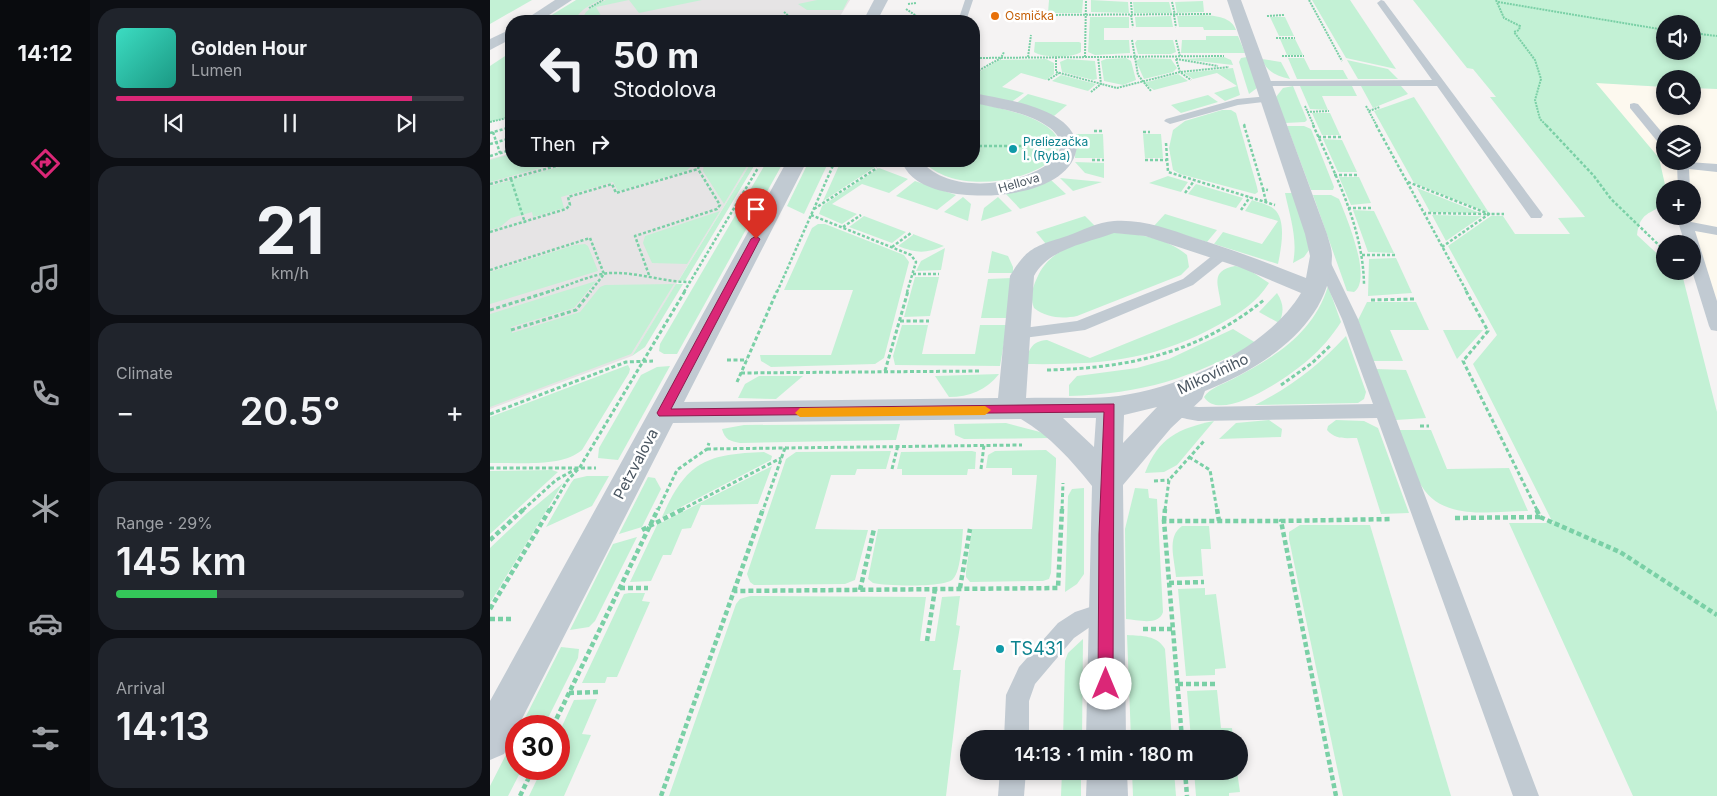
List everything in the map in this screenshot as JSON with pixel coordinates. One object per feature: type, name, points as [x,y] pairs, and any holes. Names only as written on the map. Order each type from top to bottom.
[{"type":"street","points":[[540,15],[565,0]]},
{"type":"street","points":[[873,15],[881,0]]},
{"type":"street","name":"Mikovíniho","points":[[1107,482],[1166,403],[1211,377],[1236,366],[1269,345],[1293,325],[1318,281],[1321,257],[1316,234],[1236,7]]},
{"type":"street","points":[[490,45],[505,36]]},
{"type":"street","points":[[980,100],[1050,121],[1066,136],[1068,146]]},
{"type":"street","name":"Hellova","points":[[914,167],[920,175],[934,181],[969,189],[998,190],[1039,178],[1060,166],[1068,146]]},
{"type":"street","name":"Petzvalova","points":[[490,740],[794,167]]},
{"type":"street","points":[[1107,482],[1071,440],[1052,423],[1020,410],[1016,334],[1025,269],[1037,255],[1112,227],[1129,226],[1149,230],[1223,254],[1282,275],[1314,290]]},
{"type":"street","name":"Mikovíniho","points":[[663,413],[1020,410],[1110,408],[1166,403]]},
{"type":"street","points":[[1106,730],[1107,482],[1110,408]]},
{"type":"street","points":[[1107,780],[1107,796]]},
{"type":"lane","points":[[964,15],[969,0]]},
{"type":"lane","points":[[1381,3],[1536,215]]},
{"type":"lane","points":[[1170,121],[1237,102],[1267,91],[1440,82]]},
{"type":"lane","points":[[1634,106],[1656,132]]},
{"type":"lane","points":[[1701,166],[1717,168]]},
{"type":"lane","points":[[1698,225],[1717,231]]},
{"type":"lane","points":[[1016,334],[1079,326],[1188,282],[1223,254]]},
{"type":"lane","points":[[1321,257],[1350,319],[1526,796]]},
{"type":"lane","points":[[1701,274],[1717,326]]},
{"type":"lane","points":[[1166,403],[1186,413],[1211,414],[1384,411]]},
{"type":"lane","points":[[1017,730],[1020,689],[1026,676],[1058,636],[1071,624],[1106,612]]},
{"type":"lane","points":[[1012,796],[1013,780]]},
{"type":"path","points":[[1085,57],[1086,0]]},
{"type":"path","points":[[1497,1],[1656,28]]},
{"type":"path","points":[[1497,1],[1504,18],[1520,26],[1519,30],[1514,32],[1535,60],[1541,79],[1535,100],[1540,119],[1594,176],[1611,199],[1656,242]]},
{"type":"path","points":[[910,2],[916,4]]},
{"type":"path","points":[[1131,2],[1132,28]]},
{"type":"path","points":[[1172,2],[1176,28]]},
{"type":"path","points":[[1038,15],[1174,15],[1236,7]]},
{"type":"path","points":[[905,8],[915,15]]},
{"type":"path","points":[[784,12],[787,15]]},
{"type":"path","points":[[1266,16],[1284,15]]},
{"type":"path","points":[[1701,34],[1717,36]]},
{"type":"path","points":[[1028,58],[1031,35]]},
{"type":"path","points":[[1276,38],[1295,38]]},
{"type":"path","points":[[1132,40],[1133,56],[1140,83],[1151,91]]},
{"type":"path","points":[[1176,40],[1180,56]]},
{"type":"path","points":[[980,70],[1001,58],[1004,52]]},
{"type":"path","points":[[980,58],[1133,56],[1176,58],[1226,67]]},
{"type":"path","points":[[1176,58],[1180,56],[1225,56]]},
{"type":"path","points":[[1284,56],[1304,56]]},
{"type":"path","points":[[1056,57],[1056,72],[1118,88],[1180,72],[1232,67]]},
{"type":"path","points":[[1098,57],[1101,84]]},
{"type":"path","points":[[1176,58],[1180,72],[1191,80]]},
{"type":"path","points":[[1048,80],[1059,73]]},
{"type":"path","points":[[1091,92],[1101,84]]},
{"type":"path","points":[[1307,112],[1329,111]]},
{"type":"path","points":[[490,122],[505,118]]},
{"type":"path","points":[[500,154],[492,132],[505,129]]},
{"type":"path","points":[[1318,137],[1341,137]]},
{"type":"path","points":[[490,144],[505,140]]},
{"type":"path","points":[[980,146],[1068,146]]},
{"type":"path","points":[[490,156],[505,152]]},
{"type":"path","points":[[1145,160],[1167,160]]},
{"type":"path","points":[[490,184],[554,167]]},
{"type":"path","points":[[490,610],[567,481],[580,467],[757,167]]},
{"type":"path","points":[[558,715],[677,470],[707,449],[832,167]]},
{"type":"path","points":[[814,210],[877,168]]},
{"type":"path","points":[[490,232],[525,223],[566,209],[570,205],[568,197],[612,184],[616,193],[698,169],[720,205],[717,209],[635,236],[649,275]]},
{"type":"path","points":[[1334,175],[1358,174]]},
{"type":"path","points":[[511,179],[525,223]]},
{"type":"path","points":[[1185,193],[1194,181]]},
{"type":"path","points":[[1407,182],[1489,214]]},
{"type":"path","points":[[1263,189],[1266,202]]},
{"type":"path","points":[[1241,210],[1250,197]]},
{"type":"path","points":[[1348,208],[1373,208]]},
{"type":"path","points":[[1424,213],[1536,215]]},
{"type":"path","points":[[1442,247],[1489,214]]},
{"type":"path","points":[[811,215],[911,255],[916,262],[886,371]]},
{"type":"path","points":[[842,228],[860,215]]},
{"type":"path","points":[[892,247],[910,234]]},
{"type":"path","points":[[490,270],[590,238],[604,274]]},
{"type":"path","points":[[1362,255],[1395,256]]},
{"type":"path","points":[[490,310],[604,274],[649,275],[677,282],[690,282]]},
{"type":"path","points":[[511,330],[576,310],[604,274]]},
{"type":"path","points":[[912,274],[939,274]]},
{"type":"path","points":[[1370,300],[1415,299]]},
{"type":"path","points":[[899,321],[929,321]]},
{"type":"path","points":[[490,414],[626,362],[746,360]]},
{"type":"path","points":[[707,449],[1023,444]]},
{"type":"path","points":[[981,469],[984,445]]},
{"type":"path","points":[[892,469],[898,446]]},
{"type":"path","points":[[660,796],[785,448]]},
{"type":"path","points":[[1189,457],[1210,470],[1219,521]]},
{"type":"path","points":[[592,548],[650,527],[782,458]]},
{"type":"path","points":[[490,540],[556,480],[580,467]]},
{"type":"path","points":[[490,468],[580,467],[677,470]]},
{"type":"path","points":[[734,591],[1058,588],[1062,474]]},
{"type":"path","points":[[1063,484],[1169,480]]},
{"type":"path","points":[[1540,517],[1620,552],[1717,615]]},
{"type":"path","points":[[1181,730],[1164,522],[1280,521]]},
{"type":"path","points":[[860,590],[874,529]]},
{"type":"path","points":[[960,588],[970,529]]},
{"type":"path","points":[[1169,583],[1204,582]]},
{"type":"path","points":[[620,588],[648,588]]},
{"type":"path","points":[[927,641],[935,589]]},
{"type":"path","points":[[1178,684],[1216,684]]},
{"type":"path","points":[[569,694],[600,692]]},
{"type":"path","points":[[520,796],[528,780]]},
{"type":"path","points":[[1186,780],[1187,796]]},
{"type":"shaded area","points":[[593,0],[850,0],[841,15],[569,15]]},
{"type":"shaded area","points":[[1585,82],[1656,86],[1656,115],[1701,115],[1701,88],[1717,89],[1717,326],[1701,274],[1701,235],[1688,235],[1685,225],[1701,225],[1701,180],[1659,180]]},
{"type":"shaded area","points":[[505,155],[505,167],[748,167],[632,356],[490,409],[490,159]]},
{"type":"green space","points":[[490,0],[532,0],[505,15],[490,24]]},
{"type":"green space","points":[[576,0],[600,0],[578,15],[552,15]]},
{"type":"green space","points":[[606,0],[629,0],[596,7],[601,15],[584,15],[588,10]]},
{"type":"green space","points":[[629,0],[702,0],[639,13]]},
{"type":"green space","points":[[817,0],[848,0],[843,10],[807,10],[798,4]]},
{"type":"green space","points":[[1049,0],[1083,0],[1082,13],[1048,13]]},
{"type":"green space","points":[[1091,0],[1128,2],[1129,13],[1091,12]]},
{"type":"green space","points":[[1312,0],[1350,0],[1396,69],[1346,58]]},
{"type":"green space","points":[[1413,0],[1717,0],[1717,89],[1701,88],[1701,70],[1656,70],[1656,86],[1596,83],[1656,154],[1656,170],[1662,170],[1664,180],[1656,180],[1656,209],[1643,218],[1638,227],[1637,235],[1656,253],[1656,280],[1684,280],[1717,412],[1717,796],[1633,796],[1509,523],[1553,523],[1473,364],[1497,335],[1448,246],[1491,216],[1503,216],[1515,234],[1570,234],[1558,218],[1585,217],[1490,97],[1496,97],[1473,69],[1467,68]]},
{"type":"green space","points":[[1203,1],[1204,12],[1177,13],[1175,2]]},
{"type":"green space","points":[[1133,2],[1169,2],[1172,13],[1134,13]]},
{"type":"green space","points":[[1202,15],[1219,17],[1226,19],[1236,30],[1204,30],[1203,27],[1179,27],[1177,16]]},
{"type":"green space","points":[[1171,16],[1173,27],[1136,27],[1135,17]]},
{"type":"green space","points":[[1090,17],[1129,17],[1129,28],[1104,28],[1104,40],[1129,40],[1130,53],[1095,55],[1088,52]]},
{"type":"green space","points":[[1270,17],[1285,17],[1294,36],[1279,36]]},
{"type":"green space","points":[[1206,36],[1238,36],[1245,53],[1181,53],[1182,40],[1206,40]]},
{"type":"green space","points":[[1280,39],[1295,39],[1303,55],[1287,55]]},
{"type":"green space","points":[[1137,40],[1173,40],[1176,52],[1171,54],[1138,54],[1135,43]]},
{"type":"green space","points":[[1035,42],[1079,42],[1081,43],[1081,52],[1065,56],[1038,54],[1034,52]]},
{"type":"green space","points":[[505,56],[505,118],[490,122],[490,66]]},
{"type":"green space","points":[[1224,57],[1231,60],[1233,65],[1180,59]]},
{"type":"green space","points":[[1247,57],[1257,88],[1249,94],[1239,62],[1241,58]]},
{"type":"green space","points":[[1126,58],[1131,61],[1136,80],[1123,85],[1104,81],[1101,61]]},
{"type":"green space","points":[[1140,58],[1171,59],[1177,68],[1173,72],[1144,79],[1136,61]]},
{"type":"green space","points":[[1288,58],[1304,58],[1310,70],[1343,70],[1348,79],[1297,79]]},
{"type":"green space","points":[[1046,59],[1054,63],[1054,74],[1046,80],[1021,73],[1002,87],[1024,93],[1010,103],[980,95],[980,71],[999,60]]},
{"type":"green space","points":[[1067,59],[1095,61],[1097,79],[1093,80],[1062,72],[1060,62]]},
{"type":"green space","points":[[1262,59],[1281,62],[1290,79],[1273,73]]},
{"type":"green space","points":[[1347,60],[1388,69],[1398,79],[1358,79]]},
{"type":"green space","points":[[1233,68],[1240,95],[1225,101],[1214,93],[1237,86],[1217,73],[1193,79],[1184,73]]},
{"type":"green space","points":[[1178,74],[1188,81],[1154,90],[1143,83]]},
{"type":"green space","points":[[1061,75],[1096,84],[1088,91],[1052,81]]},
{"type":"green space","points":[[1293,86],[1307,120],[1305,122],[1285,123],[1276,97],[1283,88]]},
{"type":"green space","points":[[1300,86],[1352,86],[1357,96],[1322,96],[1328,110],[1310,109]]},
{"type":"green space","points":[[1361,86],[1401,86],[1408,94],[1373,108]]},
{"type":"green space","points":[[1028,94],[1067,105],[1054,116],[1014,105]]},
{"type":"green space","points":[[1208,95],[1218,102],[1181,113],[1171,105]]},
{"type":"green space","points":[[1414,97],[1489,213],[1414,183],[1374,111]]},
{"type":"green space","points":[[980,103],[1019,113],[1035,120],[1043,124],[1058,139],[1057,153],[1044,165],[1023,175],[997,181],[969,181],[943,175],[932,167],[980,167]]},
{"type":"green space","points":[[1222,110],[1231,110],[1236,113],[1257,187],[1258,192],[1255,194],[1180,174],[1173,170],[1169,148],[1173,130],[1185,121]]},
{"type":"green space","points":[[1312,113],[1330,113],[1340,135],[1322,135]]},
{"type":"green space","points":[[1287,126],[1304,126],[1311,129],[1334,187],[1333,190],[1311,190]]},
{"type":"green space","points":[[1076,134],[1103,134],[1104,158],[1075,158]]},
{"type":"green space","points":[[1143,134],[1161,134],[1163,158],[1145,158]]},
{"type":"green space","points":[[1323,139],[1342,140],[1357,172],[1338,172]]},
{"type":"green space","points":[[505,156],[505,167],[544,167],[490,182],[490,160]]},
{"type":"green space","points":[[1075,162],[1104,163],[1104,178],[1085,173]]},
{"type":"green space","points":[[559,167],[690,167],[686,171],[618,191],[613,182],[561,197],[564,208],[533,217],[532,212],[511,218],[500,227],[490,230],[490,186]]},
{"type":"green space","points":[[703,167],[746,167],[724,204],[703,171]]},
{"type":"green space","points":[[748,167],[753,167],[685,281],[679,280]]},
{"type":"green space","points":[[763,167],[781,167],[677,354],[664,354],[659,351],[660,344]]},
{"type":"green space","points":[[806,167],[826,167],[804,214],[787,206]]},
{"type":"green space","points":[[838,167],[875,167],[823,201]]},
{"type":"green space","points":[[879,168],[908,179],[889,193],[862,184],[832,204],[857,214],[842,224],[819,214],[822,206]]},
{"type":"green space","points":[[1168,176],[1188,182],[1181,192],[1149,183]]},
{"type":"green space","points":[[1339,177],[1359,177],[1371,203],[1351,205]]},
{"type":"green space","points":[[1060,178],[1102,182],[1073,191]]},
{"type":"green space","points":[[1051,180],[1066,194],[1020,209],[1006,194]]},
{"type":"green space","points":[[915,181],[956,195],[937,210],[896,196]]},
{"type":"green space","points":[[1196,184],[1243,198],[1236,208],[1188,194]]},
{"type":"green space","points":[[1417,188],[1480,213],[1430,212]]},
{"type":"green space","points":[[1285,193],[1292,193],[1306,234],[1309,250],[1304,257],[1293,263],[1295,245]]},
{"type":"green space","points":[[1313,195],[1331,195],[1339,199],[1352,232],[1359,261],[1361,274],[1359,285],[1354,292],[1347,291]]},
{"type":"green space","points":[[963,197],[971,204],[968,221],[944,212]]},
{"type":"green space","points":[[998,197],[1012,211],[981,221],[984,208]]},
{"type":"green space","points":[[1252,200],[1274,209],[1281,220],[1282,235],[1278,264],[1214,244],[1223,232],[1262,244],[1278,221],[1245,211]]},
{"type":"green space","points":[[1353,210],[1374,211],[1394,253],[1368,252]]},
{"type":"green space","points":[[720,211],[687,264],[652,263],[643,243],[645,236]]},
{"type":"green space","points":[[1165,214],[1217,230],[1207,242],[1154,226]]},
{"type":"green space","points":[[1432,215],[1482,216],[1446,241]]},
{"type":"green space","points":[[864,216],[906,232],[892,243],[849,227]]},
{"type":"green space","points":[[1085,216],[1096,227],[1046,244],[1036,232]]},
{"type":"green space","points":[[818,224],[825,224],[904,255],[909,262],[884,358],[875,364],[771,367],[761,361],[760,355],[831,355],[853,290],[784,290],[812,228]]},
{"type":"green space","points":[[1112,233],[1142,235],[1171,244],[1187,255],[1189,267],[1181,275],[1077,316],[1055,317],[1044,314],[1034,308],[1032,293],[1034,286],[1050,259],[1068,247]]},
{"type":"green space","points":[[913,235],[944,246],[921,252],[898,246]]},
{"type":"green space","points":[[585,244],[588,246],[598,271],[490,304],[490,272],[575,245]]},
{"type":"green space","points":[[945,248],[941,270],[916,271],[921,261]]},
{"type":"green space","points":[[992,251],[1008,256],[1013,267],[1013,273],[988,273]]},
{"type":"green space","points":[[1396,258],[1412,293],[1368,296],[1369,259]]},
{"type":"green space","points":[[1235,266],[1246,268],[1269,283],[1259,296],[1241,311],[1196,336],[1173,346],[1149,353],[1102,362],[1025,364],[1028,354],[1037,342],[1047,340],[1090,358],[1221,305],[1218,285],[1219,275],[1227,268]]},
{"type":"green space","points":[[915,277],[939,277],[930,316],[904,317]]},
{"type":"green space","points":[[1012,278],[1007,318],[981,318],[988,279]]},
{"type":"green space","points":[[596,281],[574,308],[511,327],[512,333],[580,312],[600,287],[605,285],[674,284],[631,354],[490,407],[490,314]]},
{"type":"green space","points":[[676,284],[683,284],[645,347],[632,356]]},
{"type":"green space","points":[[1328,286],[1341,322],[1313,356],[1272,386],[1240,402],[1225,405],[1213,404],[1204,397],[1213,389],[1264,362],[1291,342],[1313,317],[1322,303]]},
{"type":"green space","points":[[1277,293],[1282,308],[1279,323],[1259,312]]},
{"type":"green space","points":[[1367,302],[1416,302],[1429,330],[1390,330],[1403,361],[1373,361],[1358,320]]},
{"type":"green space","points":[[902,325],[928,325],[922,354],[975,354],[980,325],[1007,325],[1000,366],[895,365],[893,356]]},
{"type":"green space","points":[[1233,329],[1256,343],[1210,366],[1166,382],[1120,392],[1069,396],[1069,385],[1077,376],[1137,368],[1169,359]]},
{"type":"green space","points":[[1443,330],[1483,330],[1457,359]]},
{"type":"green space","points":[[1346,336],[1366,392],[1364,399],[1358,403],[1255,405],[1281,391],[1304,375]]},
{"type":"green space","points":[[628,365],[629,373],[582,450],[573,456],[551,462],[490,463],[490,417]]},
{"type":"green space","points":[[670,366],[618,460],[598,458],[599,448],[641,375],[657,367]]},
{"type":"green space","points":[[1376,369],[1406,370],[1426,418],[1396,420]]},
{"type":"green space","points":[[999,374],[977,392],[964,396],[949,397],[935,376]]},
{"type":"green space","points":[[759,376],[803,376],[776,399],[738,398],[745,384]]},
{"type":"green space","points":[[1269,420],[1282,429],[1281,437],[1219,439],[1236,423]]},
{"type":"green space","points":[[1336,420],[1364,421],[1378,428],[1409,513],[1381,514],[1357,438],[1337,437],[1327,430],[1328,426]]},
{"type":"green space","points":[[1214,421],[1177,465],[1164,472],[1145,473],[1156,451],[1171,436],[1190,427]]},
{"type":"green space","points":[[1006,423],[1040,432],[1051,438],[964,439],[955,435],[954,424]]},
{"type":"green space","points":[[900,424],[896,440],[740,443],[728,439],[722,429],[744,425]]},
{"type":"green space","points":[[1399,430],[1431,430],[1447,469],[1509,468],[1528,511],[1487,513],[1459,511],[1446,507],[1435,500],[1420,485]]},
{"type":"green space","points":[[1046,450],[1056,458],[1051,573],[1049,579],[1043,581],[970,582],[966,577],[966,572],[972,529],[1032,529],[1037,475],[1012,475],[1012,468],[986,468],[988,455],[995,451]]},
{"type":"green space","points":[[891,451],[886,469],[857,469],[855,475],[831,475],[815,529],[868,530],[855,580],[845,584],[754,585],[750,582],[747,574],[786,459],[796,452]]},
{"type":"green space","points":[[764,452],[772,456],[771,460],[662,517],[680,484],[700,465],[727,455]]},
{"type":"green space","points":[[901,452],[976,452],[975,469],[968,469],[967,475],[902,475],[902,469],[897,469]]},
{"type":"green space","points":[[772,466],[758,504],[701,505],[691,528],[682,529],[671,555],[663,555],[651,581],[630,582],[657,525]]},
{"type":"green space","points":[[552,470],[558,472],[490,534],[490,471]]},
{"type":"green space","points":[[587,476],[609,476],[592,506],[546,527],[574,479]]},
{"type":"green space","points":[[648,477],[655,478],[661,489],[642,527],[619,534]]},
{"type":"green space","points":[[563,483],[490,603],[490,548]]},
{"type":"green space","points":[[1084,488],[1084,574],[1077,584],[1065,592],[1068,496],[1072,489]]},
{"type":"green space","points":[[1135,488],[1148,489],[1149,498],[1157,499],[1163,612],[1161,616],[1153,621],[1126,619],[1125,529]]},
{"type":"green space","points":[[1300,525],[1370,525],[1451,796],[1343,796],[1289,539],[1289,532]]},
{"type":"green space","points":[[1182,526],[1209,526],[1211,549],[1201,549],[1203,576],[1176,577],[1173,542],[1174,536]]},
{"type":"green space","points":[[878,529],[963,529],[961,556],[956,575],[948,582],[939,584],[890,585],[873,583],[868,579]]},
{"type":"green space","points":[[637,537],[595,621],[589,627],[570,630],[613,544]]},
{"type":"green space","points":[[1205,588],[1205,595],[1216,594],[1226,668],[1215,669],[1215,675],[1186,676],[1178,589]]},
{"type":"green space","points":[[645,593],[642,601],[650,602],[617,677],[607,677],[605,683],[582,683],[624,594]]},
{"type":"green space","points":[[750,596],[926,597],[920,641],[935,641],[942,597],[960,596],[956,625],[960,626],[953,670],[961,670],[946,796],[669,796],[736,604],[740,599]]},
{"type":"green space","points":[[1127,635],[1144,636],[1153,639],[1162,644],[1165,649],[1171,730],[1131,730]]},
{"type":"green space","points":[[1083,639],[1082,730],[1063,730],[1065,661],[1068,653]]},
{"type":"green space","points":[[561,647],[579,649],[578,658],[550,715],[527,715]]},
{"type":"green space","points":[[1217,690],[1221,728],[1232,728],[1232,730],[1190,730],[1187,691]]},
{"type":"green space","points":[[597,699],[582,734],[591,735],[564,796],[529,796],[537,780],[570,780],[570,715],[567,715],[574,700]]},
{"type":"green space","points":[[505,757],[505,780],[516,780],[508,796],[490,796],[490,786]]},
{"type":"green space","points":[[1062,780],[1081,780],[1081,796],[1061,796]]},
{"type":"green space","points":[[1132,780],[1175,780],[1176,796],[1133,796]]},
{"type":"green space","points":[[1195,780],[1238,780],[1240,792],[1229,793],[1229,796],[1196,796]]},
{"type":"slow traffic","points":[[800,413],[985,410]]},
{"type":"place","name":"Osmička","points":[[995,16]]},
{"type":"place","name":"Preliezačka I. (Ryba)","points":[[1013,149]]},
{"type":"place","name":"TS431","points":[[1000,649]]},
{"type":"route","points":[[756,239],[663,413],[1110,408],[1106,534],[1106,684]]}]
